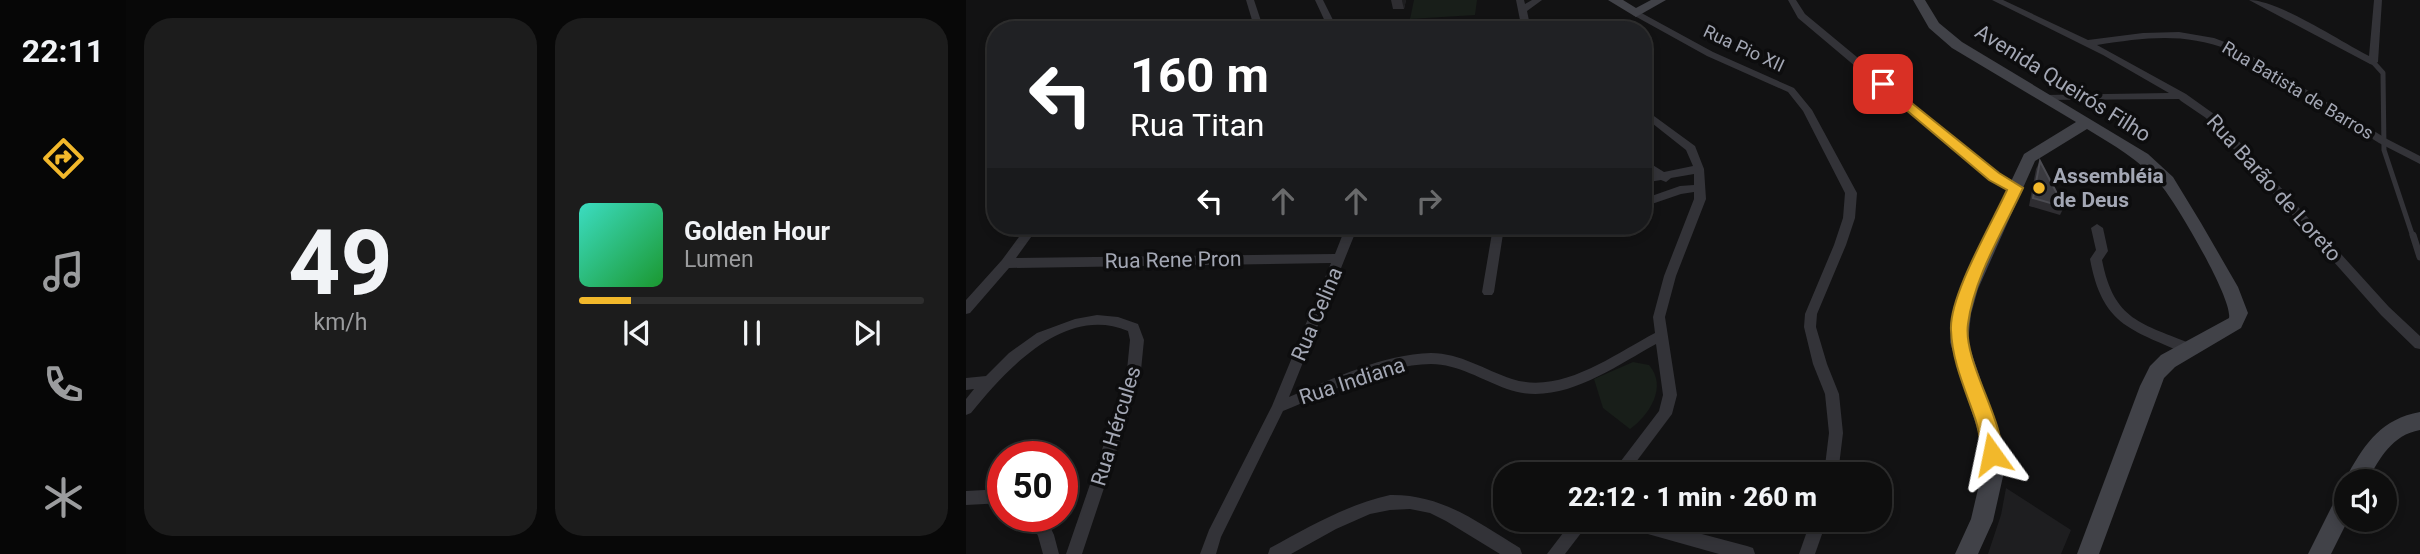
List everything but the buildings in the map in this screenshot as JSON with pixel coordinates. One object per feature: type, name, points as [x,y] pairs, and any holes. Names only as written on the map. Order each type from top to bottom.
[{"type":"main road","name":"Rua Pio XII","points":[[1614,0],[1636,13]]},
{"type":"main road","points":[[1636,13],[1660,0]]},
{"type":"main road","name":"Avenida Queirós Filho","points":[[1919,0],[1927,16],[1947,37],[2143,158],[2167,181],[2219,267],[2237,304],[2239,314],[2235,323],[2168,360],[2157,372],[2147,392],[2088,554]]},
{"type":"main road","points":[[1966,554],[1986,506],[1993,472],[1987,424],[1962,359],[1959,326],[1969,289],[2029,159],[2087,122]]},
{"type":"main road","points":[[2362,469],[2376,444],[2391,429],[2407,422],[2420,421]]},
{"type":"main road","points":[[2319,554],[2334,525]]},
{"type":"street","points":[[1250,0],[1257,21]]},
{"type":"street","points":[[1319,0],[1330,21]]},
{"type":"street","points":[[1521,5],[1538,0]]},
{"type":"street","points":[[1792,0],[1801,16],[1994,177],[2015,188]]},
{"type":"street","name":"Rua Barão de Loreto","points":[[1996,0],[2088,43],[2182,96],[2210,116],[2385,311],[2420,344]]},
{"type":"street","points":[[2253,0],[2283,13],[2373,62],[2378,0]]},
{"type":"street","name":"Rua Pio XII","points":[[1636,13],[1650,21]]},
{"type":"street","name":"Rua Pio XII","points":[[1652,22],[1710,54],[1791,90],[1807,110],[1852,193],[1846,227],[1811,314],[1810,327],[1819,364],[1832,394],[1836,433],[1832,462]]},
{"type":"street","name":"Rua Batista de Barros","points":[[2088,43],[2183,33],[2208,37],[2232,48],[2383,141],[2420,160]]},
{"type":"street","points":[[2045,98],[2182,96]]},
{"type":"street","points":[[1627,462],[1665,414],[1670,395],[1659,317],[1662,300],[1698,208],[1700,188],[1699,169],[1686,142],[1652,117]]},
{"type":"street","points":[[1652,168],[1662,174],[1675,191]]},
{"type":"street","points":[[1652,177],[1699,169]]},
{"type":"street","points":[[1652,200],[1675,191],[1700,188]]},
{"type":"street","points":[[2097,228],[2102,251],[2096,259],[2098,275],[2110,306],[2124,320],[2189,349]]},
{"type":"street","points":[[966,309],[1026,235]]},
{"type":"street","name":"Rua Celina","points":[[1208,554],[1214,535],[1278,407],[1349,235]]},
{"type":"street","points":[[1488,292],[1497,235]]},
{"type":"street","name":"Rua Rene Pron","points":[[1006,263],[1340,258]]},
{"type":"street","name":"Rua Hércules","points":[[966,409],[989,381],[1029,342],[1053,331],[1093,320],[1111,320],[1133,328],[1137,340],[1133,380],[1074,554]]},
{"type":"street","name":"Rua Indiana","points":[[1278,407],[1377,370],[1422,359],[1454,361],[1525,388],[1541,388],[1575,379],[1662,335]]},
{"type":"street","points":[[966,384],[989,381]]},
{"type":"street","points":[[966,498],[987,497]]},
{"type":"street","points":[[1276,554],[1363,510],[1382,503],[1409,502],[1434,507],[1514,554]]},
{"type":"street","points":[[1045,532],[1051,554]]},
{"type":"street","points":[[1555,554],[1573,532]]},
{"type":"street","points":[[1667,532],[1747,554]]},
{"type":"street","points":[[1807,554],[1815,532]]},
{"type":"lane","points":[[2373,62],[2383,73],[2383,141],[2393,181],[2420,257]]},
{"type":"shaded area","points":[[1414,0],[1477,0],[1475,15],[1410,19]]},
{"type":"shaded area","points":[[1633,362],[1649,365],[1657,382],[1654,400],[1644,416],[1630,429],[1603,408],[1594,379]]},
{"type":"shaded area","points":[[2006,488],[2071,530],[2061,554],[1988,554],[2001,515]]},
{"type":"place","name":"Assembléia de Deus","points":[[2039,188]]},
{"type":"route","points":[[1883,84],[1994,177],[2015,188],[1969,289],[1959,326],[1962,359],[1987,424],[1992,454]]}]
